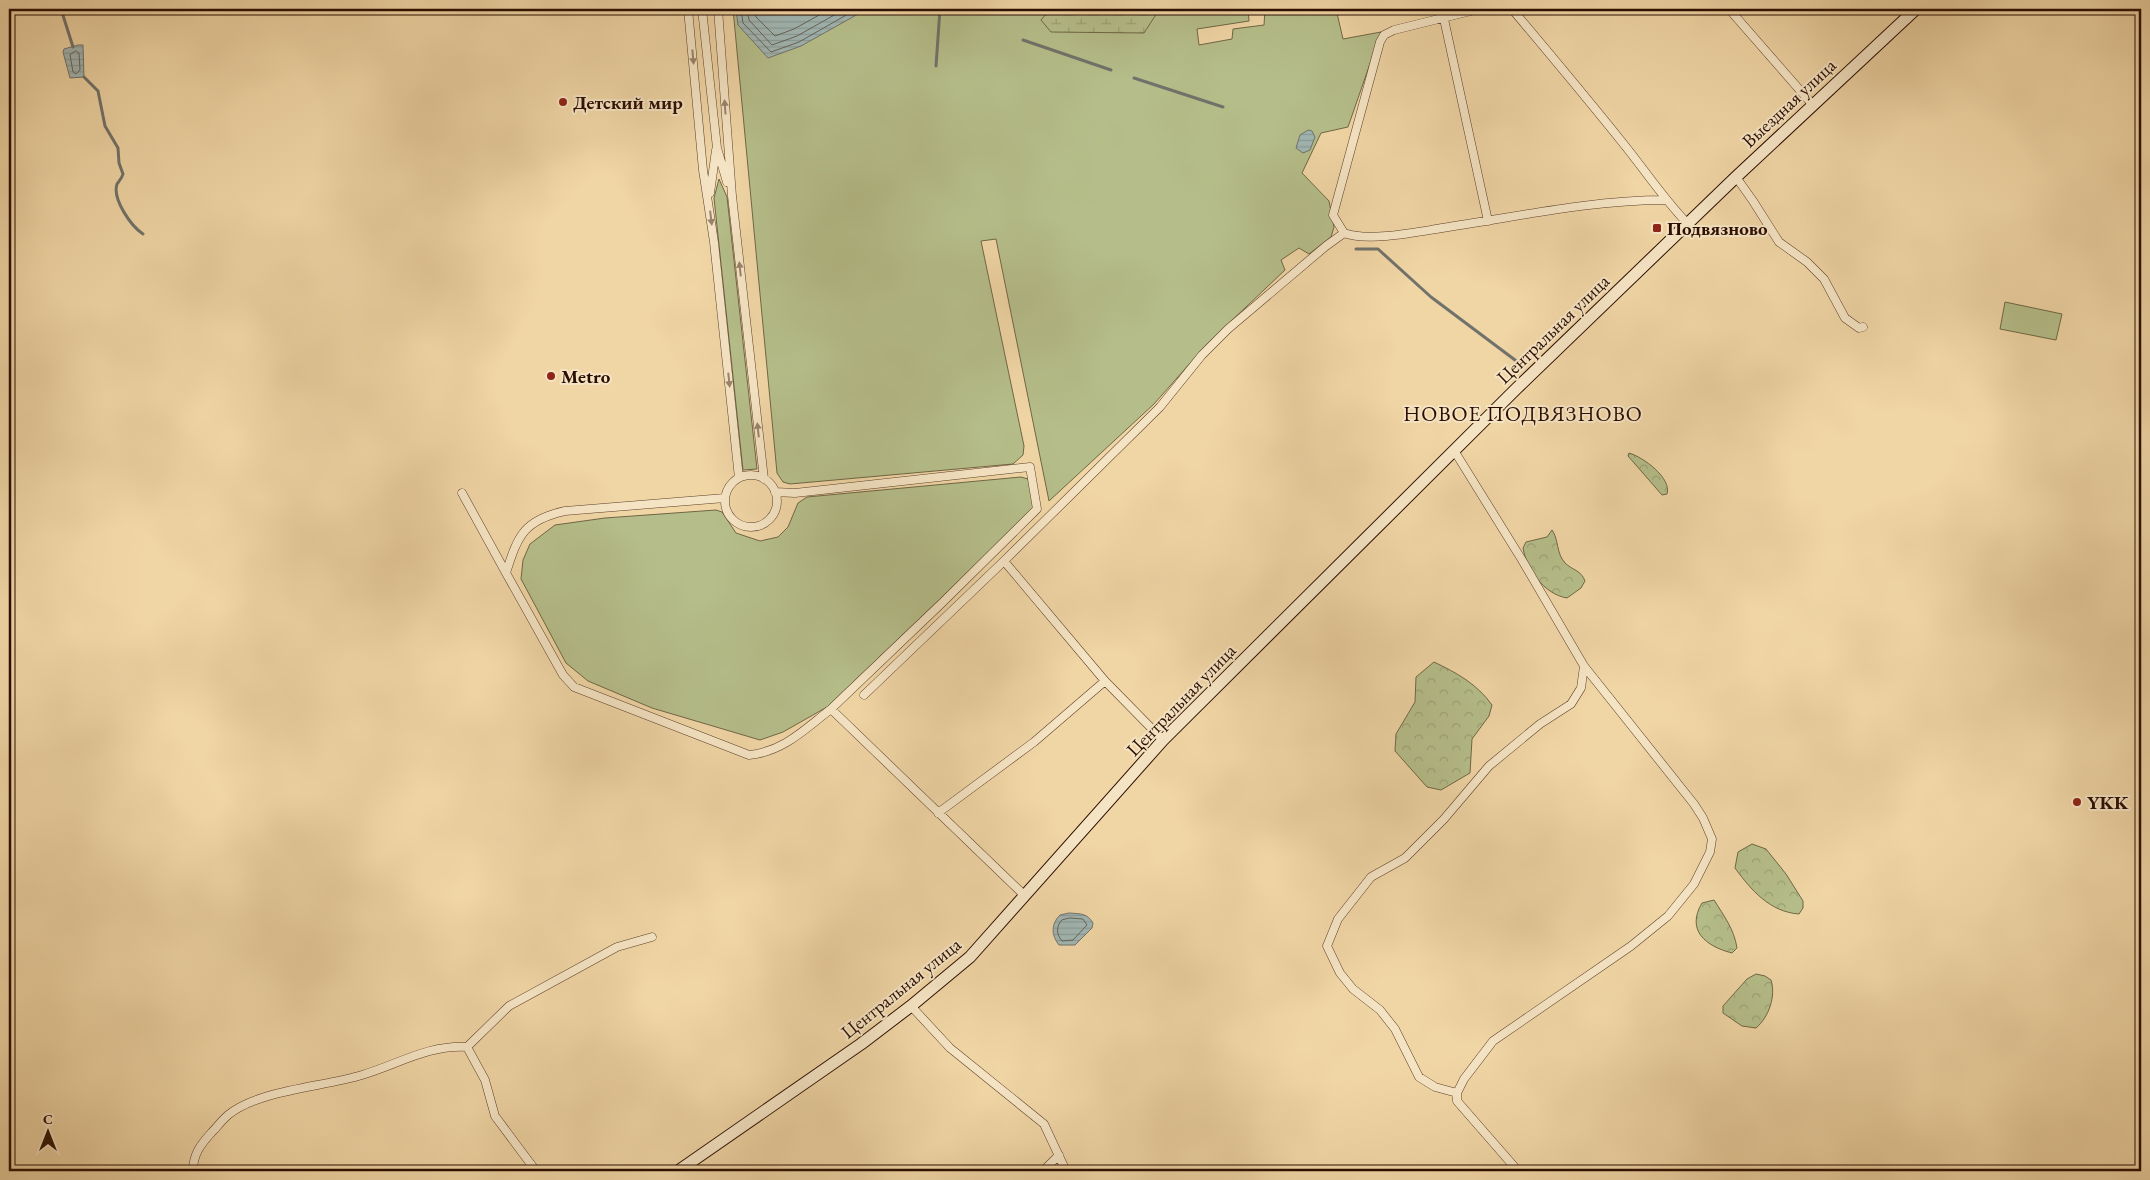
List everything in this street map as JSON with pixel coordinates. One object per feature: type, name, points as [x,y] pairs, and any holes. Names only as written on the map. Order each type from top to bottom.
[{"type":"main road","name":"Выездная улица","points":[[1687,223],[1812,104],[1916,9]]},
{"type":"main road","name":"Центральная улица","points":[[678,1171],[861,1044],[970,957],[1026,896],[1162,740],[1455,452],[1516,389],[1687,223]]},
{"type":"street","points":[[688,9],[703,170],[709,198],[739,478]]},
{"type":"street","points":[[702,9],[717,148],[732,196]]},
{"type":"street","points":[[718,9],[732,196],[764,479]]},
{"type":"street","points":[[1479,9],[1394,30],[1384,35],[1380,42],[1333,215],[1344,233],[1362,237],[1488,221],[1626,200],[1666,200]]},
{"type":"street","points":[[1512,9],[1601,116],[1666,200],[1687,223]]},
{"type":"street","points":[[1729,9],[1812,104]]},
{"type":"street","points":[[1444,19],[1488,221]]},
{"type":"street","points":[[709,198],[717,148]]},
{"type":"street","points":[[1736,177],[1780,242],[1807,262],[1824,278],[1845,318],[1859,328],[1863,327]]},
{"type":"street","points":[[864,695],[1004,561],[1160,407],[1202,355],[1228,329],[1344,233]]},
{"type":"street","points":[[1455,452],[1522,560],[1584,666],[1694,804],[1703,818],[1712,839],[1710,852],[1694,884],[1668,916],[1632,946],[1493,1041],[1464,1079],[1457,1093],[1458,1101],[1462,1108],[1518,1171]]},
{"type":"street","points":[[462,493],[562,675],[574,687],[749,755],[763,754],[782,747],[831,709],[1037,509],[1030,467],[796,493],[775,492]]},
{"type":"street","points":[[756,476],[764,479],[771,484],[777,500],[772,517],[758,526],[741,525],[728,514],[725,498],[732,483],[739,478],[756,476]]},
{"type":"street","points":[[506,572],[516,540],[528,526],[547,515],[565,511],[725,498]]},
{"type":"street","points":[[1004,561],[1105,680],[1162,740]]},
{"type":"street","points":[[1457,1093],[1436,1087],[1419,1077],[1395,1029],[1380,1010],[1353,989],[1340,974],[1327,946],[1338,919],[1371,878],[1405,858],[1444,818],[1489,766],[1540,724],[1571,704],[1581,688],[1584,666]]},
{"type":"street","points":[[938,813],[1034,742],[1105,680]]},
{"type":"street","points":[[831,709],[1026,896]]},
{"type":"street","points":[[193,1171],[193,1162],[198,1146],[229,1114],[261,1098],[346,1080],[380,1070],[424,1051],[451,1046],[467,1047],[484,1033],[509,1006],[617,947],[652,937]]},
{"type":"street","points":[[911,1006],[950,1048],[1044,1124],[1066,1171]]},
{"type":"street","points":[[467,1047],[485,1080],[495,1116],[536,1171]]},
{"type":"street","points":[[1043,1171],[1060,1155]]},
{"type":"green space","points":[[733,9],[1248,9],[1249,21],[1197,29],[1199,45],[1232,39],[1233,29],[1264,25],[1265,9],[1336,9],[1343,39],[1381,32],[1348,127],[1321,133],[1302,173],[1329,201],[1334,227],[1331,237],[1309,254],[1299,248],[1281,260],[1285,270],[1207,344],[1154,404],[1049,501],[996,239],[981,241],[1024,446],[1023,455],[1013,464],[790,484],[783,482],[777,473]]},
{"type":"green space","points":[[1050,9],[1155,9],[1157,13],[1144,33],[1051,32],[1041,20]]},
{"type":"green space","points":[[719,179],[727,197],[757,469],[743,470],[714,198]]},
{"type":"green space","points":[[2005,302],[2062,314],[2056,340],[2000,329]]},
{"type":"green space","points":[[1629,453],[1642,459],[1661,475],[1665,481],[1667,494],[1662,495],[1628,456]]},
{"type":"green space","points":[[1021,477],[1028,479],[1035,507],[1027,516],[827,707],[783,732],[760,740],[652,708],[588,681],[566,663],[521,579],[523,560],[530,544],[555,525],[605,518],[716,510],[722,512],[736,533],[760,541],[778,537],[788,527],[798,503],[807,497]]},
{"type":"green space","points":[[1552,530],[1562,559],[1576,570],[1585,581],[1581,588],[1567,598],[1551,592],[1538,580],[1528,565],[1523,548],[1526,542],[1547,537]]},
{"type":"green space","points":[[1434,662],[1466,680],[1480,691],[1492,705],[1489,716],[1472,739],[1470,773],[1441,790],[1427,787],[1395,751],[1396,734],[1415,702],[1416,677]]},
{"type":"green space","points":[[1752,844],[1766,849],[1786,874],[1803,901],[1803,908],[1799,914],[1779,909],[1770,904],[1755,892],[1735,868],[1738,852]]},
{"type":"green space","points":[[1714,900],[1734,935],[1737,948],[1732,953],[1706,941],[1697,929],[1696,921],[1702,903]]},
{"type":"green space","points":[[1756,974],[1771,980],[1773,993],[1768,1012],[1756,1028],[1742,1026],[1723,1013],[1723,1006],[1747,979]]},
{"type":"water","points":[[736,9],[867,9],[801,46],[768,58],[738,25]]},
{"type":"water","points":[[83,45],[84,77],[70,78],[63,52],[64,49]]},
{"type":"water","points":[[1308,130],[1312,131],[1315,137],[1310,150],[1303,153],[1296,148],[1300,135]]},
{"type":"water","points":[[1069,913],[1086,916],[1093,923],[1092,928],[1075,945],[1059,945],[1053,933],[1055,922],[1060,915]]},
{"type":"waterway","points":[[61,9],[73,47]]},
{"type":"waterway","points":[[936,66],[940,9]]},
{"type":"waterway","points":[[1023,40],[1111,70]]},
{"type":"waterway","points":[[84,77],[98,91],[105,126],[118,148],[119,163],[123,174],[117,184],[117,197],[128,219],[143,234]]},
{"type":"waterway","points":[[1134,78],[1223,107]]},
{"type":"waterway","points":[[1356,249],[1378,249],[1431,297],[1519,363]]},
{"type":"place","name":"Детский мир","points":[[563,102]]},
{"type":"place","name":"Подвязново","points":[[1657,228]]},
{"type":"place","name":"Metro","points":[[551,376]]},
{"type":"place","name":"YKK","points":[[2077,802]]},
{"type":"district","name":"НОВОЕ ПОДВЯЗНОВО","points":[[1523,413]]}]
